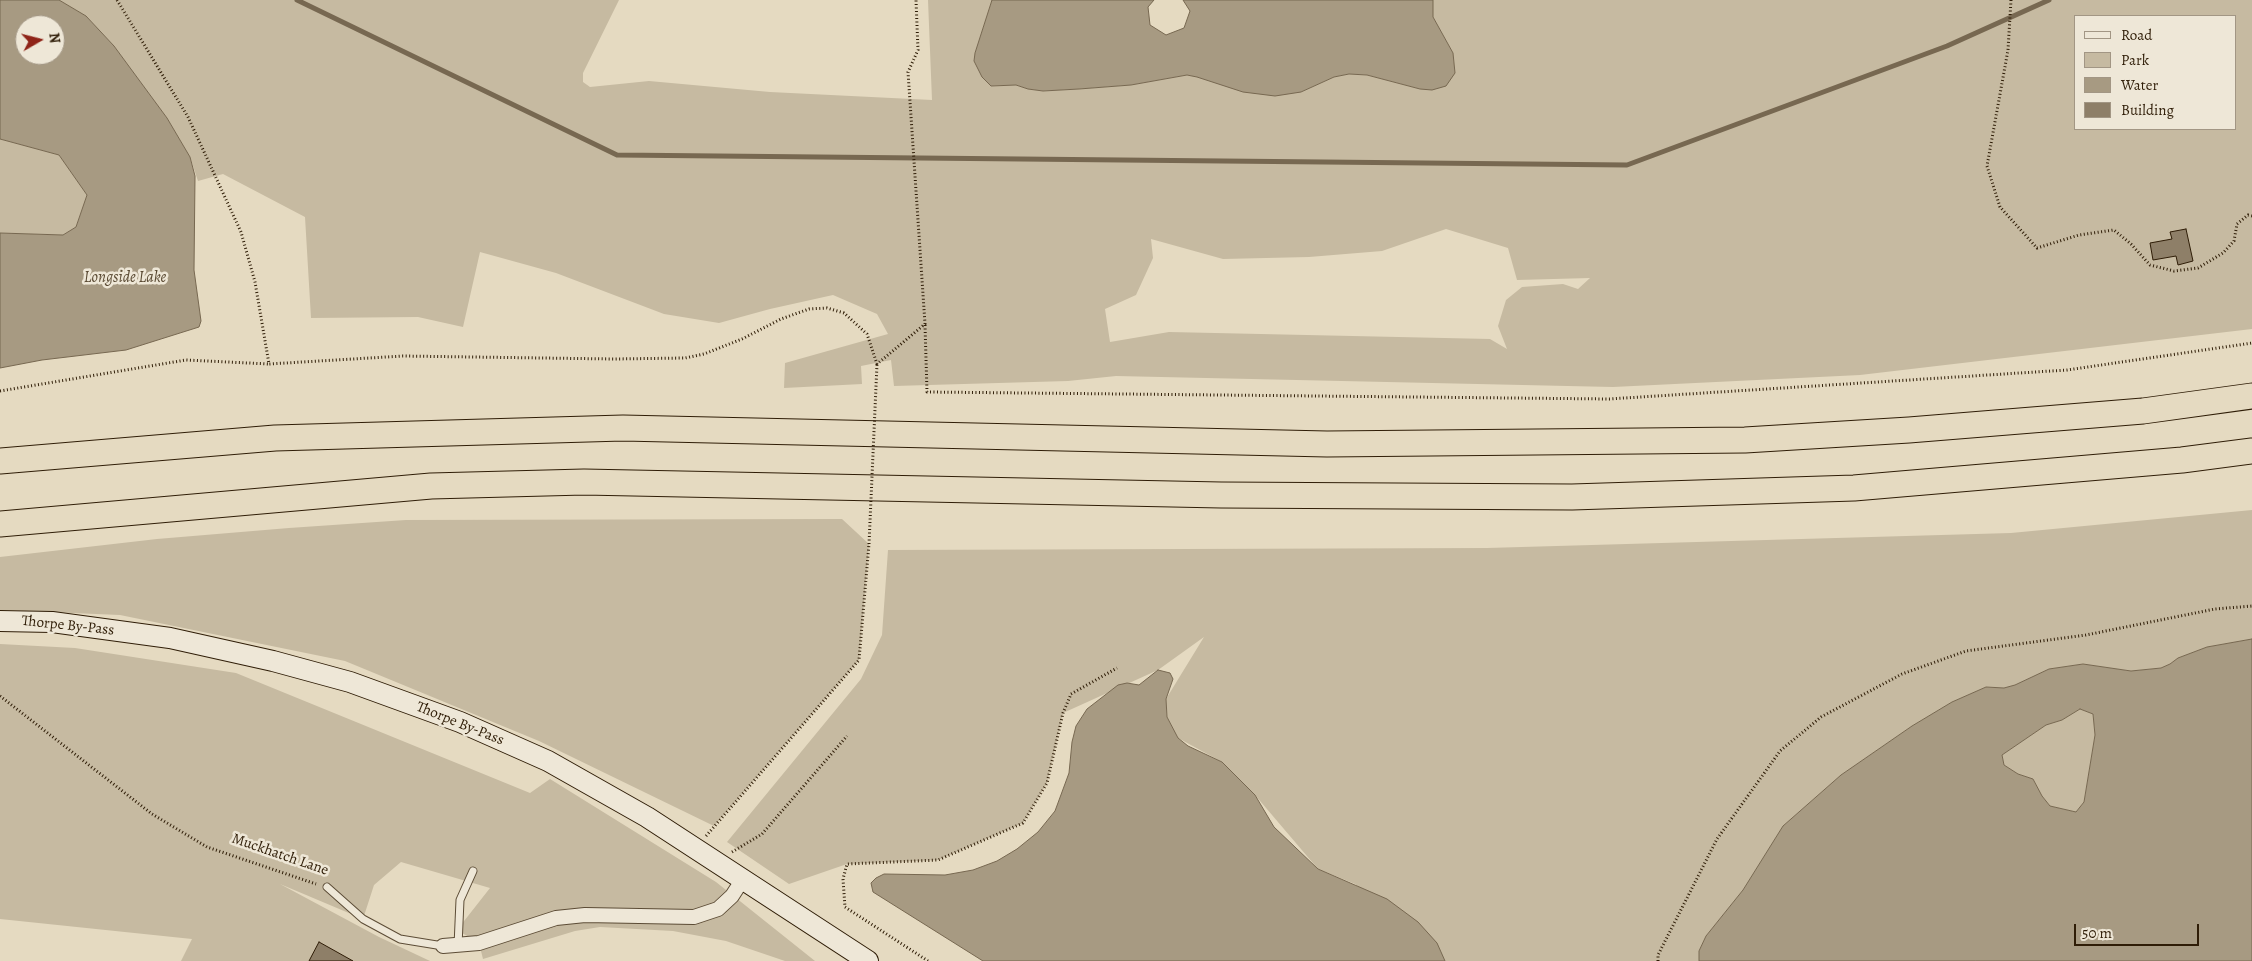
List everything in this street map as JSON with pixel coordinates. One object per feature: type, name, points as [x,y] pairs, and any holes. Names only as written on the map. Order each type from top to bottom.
[{"type":"highway","points":[[0,461],[275,438],[624,428],[1328,444],[1745,440],[1909,430],[2143,411],[2252,396]]},
{"type":"highway","points":[[0,524],[431,486],[584,482],[1221,495],[1572,497],[1845,488],[2182,460],[2252,451]]},
{"type":"main road","name":"Thorpe By-Pass","points":[[0,621],[52,622],[170,638],[273,661],[350,682],[460,722],[548,761],[647,817],[696,847],[868,961]]},
{"type":"street","name":"Muckhatch Lane","points":[[442,946],[479,943],[556,918],[585,915],[694,917],[718,909],[732,896],[743,879]]},
{"type":"lane","points":[[458,946],[460,900],[473,871]]},
{"type":"lane","name":"Muckhatch Lane","points":[[327,888],[363,919],[400,939],[442,946]]},
{"type":"path","points":[[117,0],[188,117],[241,232],[255,282],[269,364]]},
{"type":"path","points":[[916,0],[918,50],[908,72],[925,324],[927,392],[1609,399],[2067,370],[2252,343]]},
{"type":"path","points":[[2010,0],[2008,50],[1987,166],[2000,207],[2037,248],[2079,235],[2114,230],[2131,244],[2150,266],[2174,271],[2198,268],[2223,253],[2234,241],[2237,224],[2248,215],[2252,216]]},
{"type":"path","points":[[0,391],[186,360],[269,364],[403,356],[614,359],[685,358],[704,354],[742,339],[781,319],[809,309],[827,308],[844,313],[864,330],[873,347],[877,364],[869,544],[859,660],[696,847]]},
{"type":"path","points":[[877,364],[925,324]]},
{"type":"path","points":[[1658,961],[1658,955],[1717,839],[1780,750],[1821,717],[1902,674],[1966,651],[2086,635],[2215,609],[2252,606]]},
{"type":"path","points":[[928,961],[845,907],[843,879],[847,864],[938,860],[1023,823],[1047,783],[1063,713],[1071,694],[1117,668]]},
{"type":"path","name":"Muckhatch Lane","points":[[0,696],[152,814],[206,847],[274,868],[327,888]]},
{"type":"path","points":[[717,862],[762,834],[847,736]]},
{"type":"green space","points":[[59,0],[619,0],[583,73],[583,82],[590,87],[649,81],[770,92],[932,100],[928,0],[992,0],[974,61],[991,86],[1016,85],[1043,91],[1079,89],[1131,85],[1187,75],[1301,92],[1334,77],[1349,74],[1367,75],[1420,89],[1455,73],[1453,53],[1433,17],[1433,0],[2252,0],[2252,329],[1860,375],[1613,387],[1116,376],[1068,381],[894,386],[891,360],[861,366],[862,384],[784,388],[785,363],[888,334],[877,314],[833,295],[719,323],[664,314],[556,273],[480,252],[463,327],[418,317],[311,318],[305,217],[223,174],[198,181],[190,157],[167,118],[114,46],[86,16]],"holes":[[[1446,229],[1508,248],[1517,280],[1590,278],[1578,289],[1563,284],[1522,287],[1506,300],[1498,326],[1507,349],[1490,339],[1169,332],[1110,342],[1105,309],[1136,295],[1153,258],[1151,239],[1223,259],[1309,257],[1382,251]]]},
{"type":"green space","points":[[0,139],[59,155],[87,195],[76,227],[63,235],[0,233]]},
{"type":"green space","points":[[2252,510],[2252,639],[2207,647],[2178,658],[2161,668],[2131,671],[2083,664],[2049,669],[2015,685],[2005,688],[1986,687],[1952,702],[1912,726],[1841,775],[1783,826],[1743,890],[1706,936],[1699,951],[1699,961],[1444,961],[1355,884],[1318,869],[1255,795],[1222,762],[1178,738],[1167,717],[1166,699],[1204,637],[1158,670],[1063,713],[1047,783],[1023,823],[938,860],[847,864],[789,884],[727,842],[861,679],[882,635],[888,550],[1487,548],[2011,533]]},
{"type":"green space","points":[[842,519],[869,544],[859,660],[714,826],[539,741],[345,661],[120,615],[0,610],[0,557],[157,539],[406,520]]},
{"type":"green space","points":[[0,644],[75,648],[236,673],[530,793],[550,779],[716,882],[815,961],[785,961],[726,941],[673,931],[600,927],[575,931],[483,959],[479,943],[457,930],[490,888],[401,862],[374,885],[363,919],[280,884],[379,937],[430,961],[181,961],[192,939],[0,919]]},
{"type":"green space","points":[[2080,709],[2093,714],[2095,735],[2084,802],[2076,812],[2050,806],[2033,779],[2018,774],[2004,765],[2002,755],[2046,725],[2062,720]]},
{"type":"water","name":"Longside Lake","points":[[0,0],[59,0],[86,16],[114,46],[167,118],[190,157],[195,176],[194,270],[201,321],[199,327],[126,350],[42,360],[0,368],[0,233],[63,235],[76,227],[87,195],[59,155],[0,139]]},
{"type":"water","points":[[992,0],[1154,0],[1148,7],[1150,25],[1166,35],[1184,28],[1190,11],[1183,0],[1433,0],[1433,17],[1453,53],[1455,73],[1446,86],[1432,90],[1420,89],[1367,75],[1349,74],[1334,77],[1301,92],[1275,96],[1243,92],[1187,75],[1131,85],[1079,89],[1043,91],[1016,85],[991,86],[982,77],[974,61]]},
{"type":"water","points":[[2252,639],[2252,961],[1699,961],[1699,951],[1706,936],[1743,890],[1783,826],[1841,775],[1912,726],[1952,702],[1986,687],[2004,688],[2015,685],[2049,669],[2083,664],[2131,671],[2161,668],[2178,658],[2207,647]],"holes":[[[2080,709],[2093,714],[2095,735],[2084,802],[2076,812],[2050,806],[2033,779],[2018,774],[2004,765],[2002,755],[2046,725],[2062,720]]]},
{"type":"water","points":[[1158,670],[1170,673],[1173,679],[1166,699],[1167,717],[1178,738],[1188,746],[1222,762],[1255,795],[1274,827],[1318,869],[1387,899],[1418,922],[1437,943],[1445,961],[983,961],[873,892],[871,883],[884,874],[945,875],[973,870],[997,861],[1017,849],[1038,832],[1055,811],[1069,773],[1072,742],[1076,726],[1087,709],[1118,685],[1127,683],[1139,685]]},
{"type":"building","points":[[2186,229],[2193,261],[2178,265],[2176,256],[2153,260],[2150,243],[2172,239],[2170,232]]},
{"type":"building","points":[[319,942],[353,961],[309,961]]},
{"type":"waterway","points":[[297,0],[617,155],[1627,165],[1947,46],[2049,0]]}]
